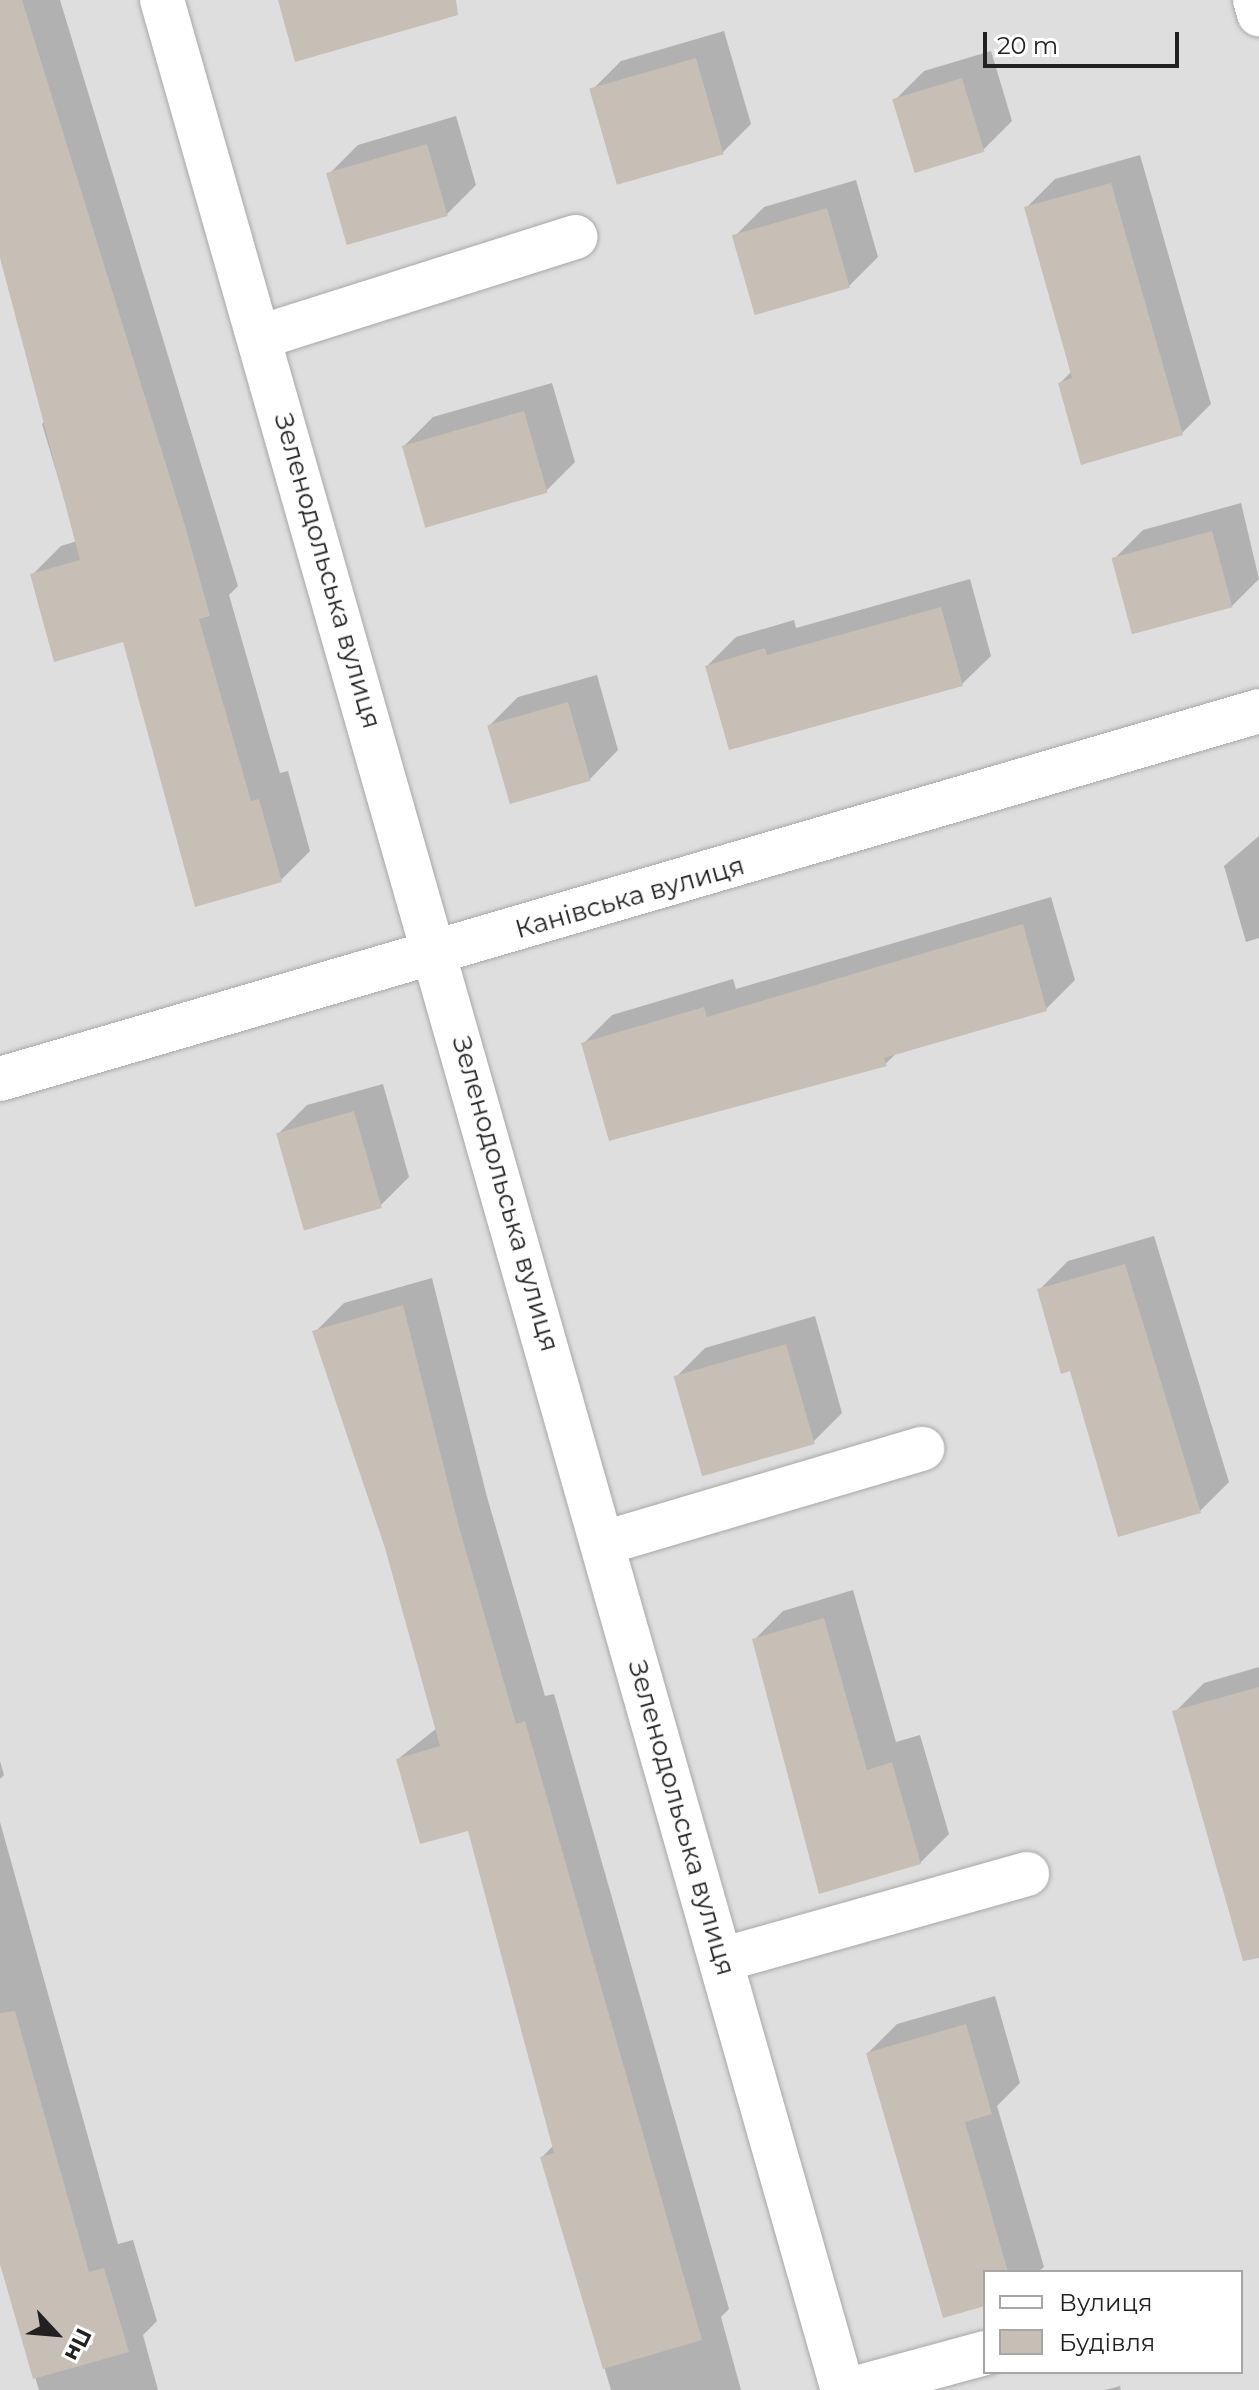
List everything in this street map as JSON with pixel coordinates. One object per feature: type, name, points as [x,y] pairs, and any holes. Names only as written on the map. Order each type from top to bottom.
[{"type":"street","name":"Зеленодольська вулиця","points":[[162,0],[438,955],[843,2390]]},
{"type":"street","points":[[1255,0],[1259,14]]},
{"type":"street","points":[[260,337],[576,237]]},
{"type":"street","name":"Канівська вулиця","points":[[0,1079],[438,955],[1259,711]]},
{"type":"street","points":[[604,1543],[922,1449]]},
{"type":"street","points":[[721,1960],[1027,1874]]},
{"type":"street","points":[[849,2390],[983,2354]]},
{"type":"shaded area","points":[[0,0],[1255,0],[1259,16],[1259,2390],[0,2390]]},
{"type":"building","points":[[0,0],[22,0],[186,529],[210,616],[199,619],[251,801],[259,799],[282,882],[195,907],[123,642],[54,662],[30,574],[80,560],[0,258]]},
{"type":"building","points":[[278,0],[456,0],[458,15],[295,62]]},
{"type":"building","points":[[696,58],[724,154],[617,185],[589,89]]},
{"type":"building","points":[[962,78],[985,152],[915,173],[892,99]]},
{"type":"building","points":[[427,144],[448,216],[347,245],[326,173]]},
{"type":"building","points":[[1111,183],[1183,435],[1081,465],[1058,383],[1072,378],[1024,207]]},
{"type":"building","points":[[827,208],[850,288],[755,315],[732,235]]},
{"type":"building","points":[[524,411],[547,493],[425,528],[402,446]]},
{"type":"building","points":[[1212,531],[1232,607],[1132,634],[1112,558]]},
{"type":"building","points":[[941,607],[963,686],[729,750],[705,666],[765,648],[767,655]]},
{"type":"building","points":[[568,702],[591,781],[510,804],[487,725]]},
{"type":"building","points":[[1023,924],[1047,1011],[884,1058],[887,1066],[609,1141],[581,1043],[704,1007],[707,1017]]},
{"type":"building","points":[[354,1111],[382,1208],[304,1230],[276,1133]]},
{"type":"building","points":[[1125,1264],[1201,1513],[1118,1537],[1070,1371],[1061,1374],[1037,1289]]},
{"type":"building","points":[[403,1305],[459,1527],[516,1724],[525,1721],[702,2340],[603,2369],[540,2157],[554,2153],[468,1831],[420,1844],[396,1759],[440,1746],[385,1548],[312,1331]]},
{"type":"building","points":[[786,1344],[815,1444],[702,1476],[674,1376]]},
{"type":"building","points":[[824,1618],[867,1770],[892,1762],[921,1864],[819,1894],[752,1639]]},
{"type":"building","points":[[1259,1687],[1259,1958],[1243,1961],[1172,1711]]},
{"type":"building","points":[[15,2011],[89,2272],[104,2268],[129,2352],[33,2379],[0,2264],[0,2013]]},
{"type":"building","points":[[966,2024],[992,2114],[965,2122],[1007,2270],[983,2270],[983,2307],[943,2318],[866,2053]]}]
